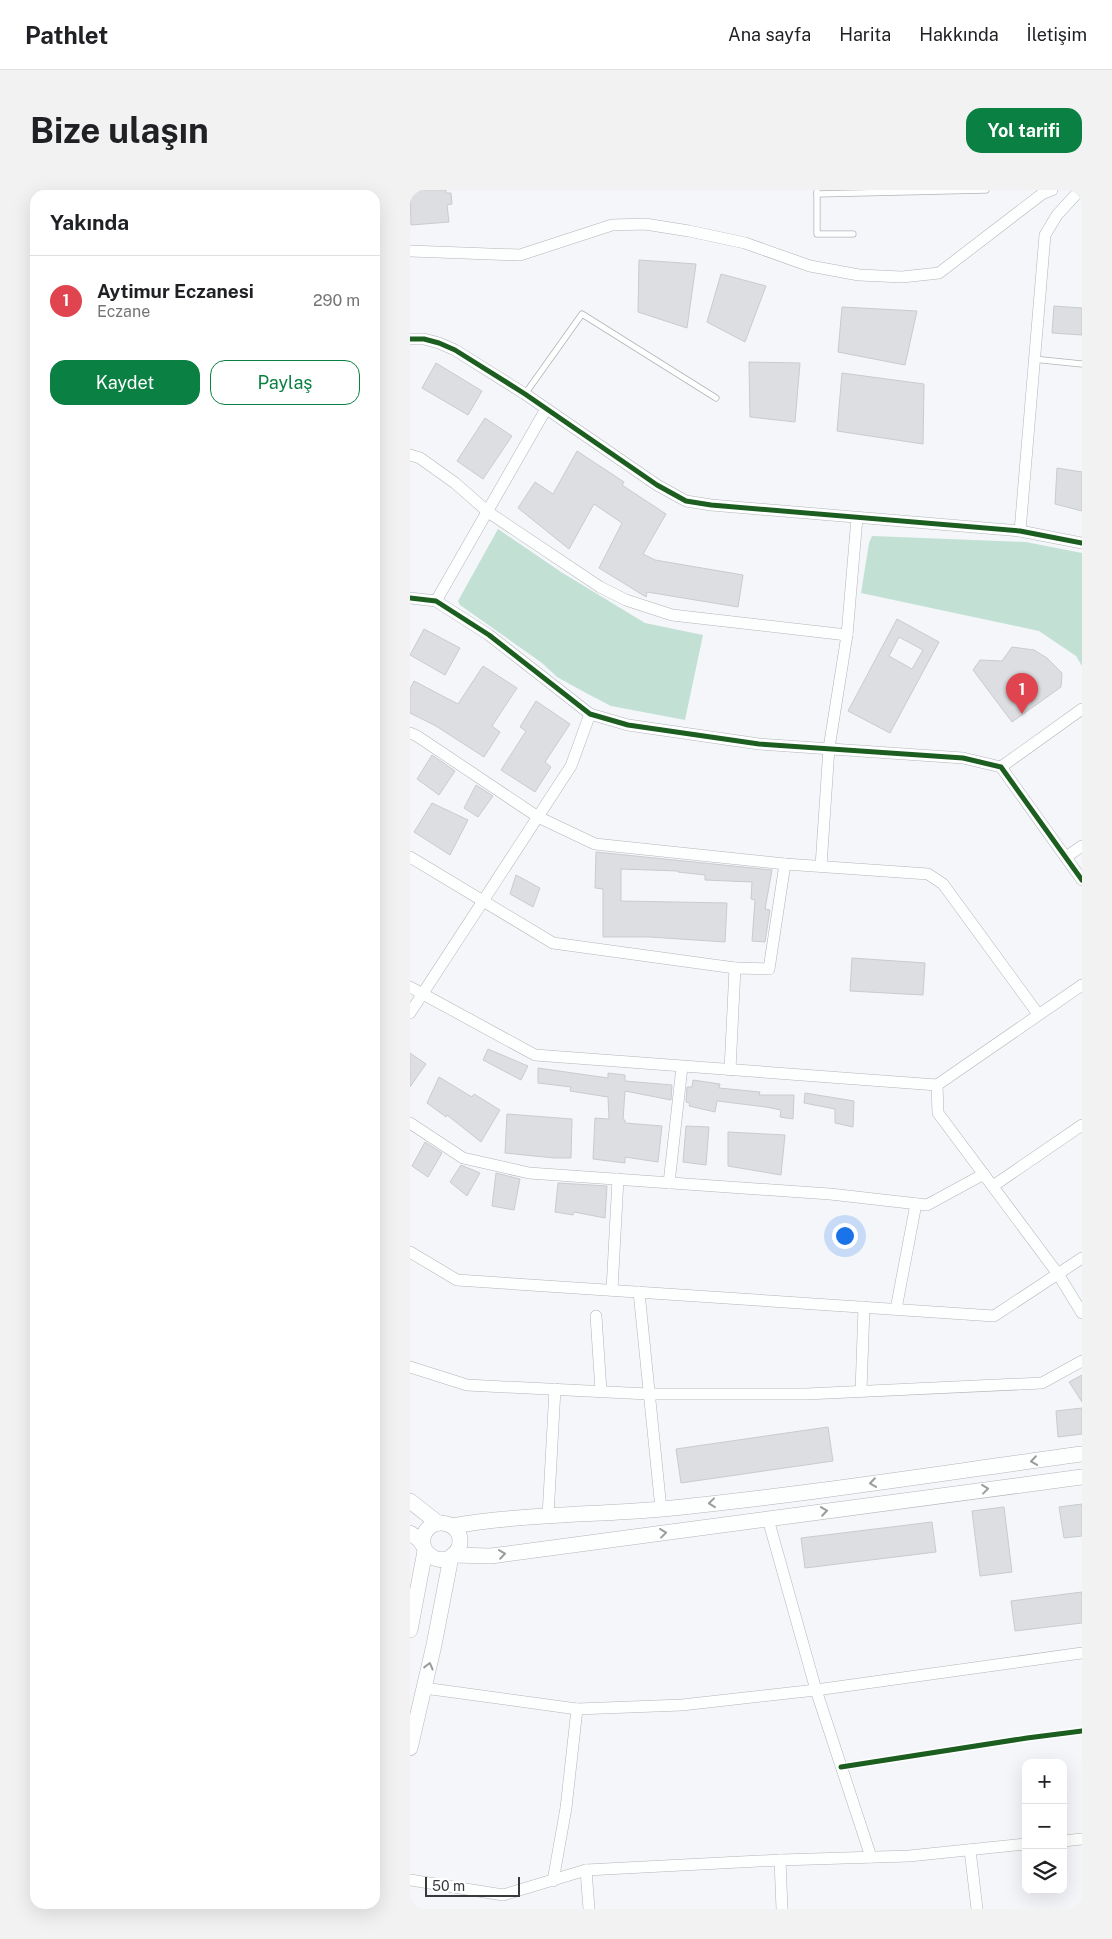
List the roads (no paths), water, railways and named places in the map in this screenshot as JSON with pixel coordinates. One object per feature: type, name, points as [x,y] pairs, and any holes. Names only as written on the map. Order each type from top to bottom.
[{"type":"main road","points":[[410,1630],[424,1547],[423,1537],[426,1530],[432,1525],[661,1509],[1082,1454]]},
{"type":"main road","points":[[410,1533],[430,1556],[444,1560],[452,1556],[491,1556],[1082,1476]]},
{"type":"main road","points":[[410,1502],[445,1524],[460,1538],[459,1546],[452,1556],[410,1748]]},
{"type":"street","points":[[410,251],[520,254],[612,225],[645,224],[745,243],[810,266],[859,275],[902,277],[939,273],[1042,194],[1052,190]]},
{"type":"street","points":[[1020,531],[1033,359],[1045,235],[1057,214],[1080,190]]},
{"type":"street","points":[[410,339],[424,339],[455,350],[526,394],[657,485],[686,501],[711,506],[1020,531],[1082,543]]},
{"type":"street","points":[[436,601],[546,409]]},
{"type":"street","points":[[410,455],[420,458],[455,483],[488,512],[600,587],[626,600],[672,615],[847,635]]},
{"type":"street","points":[[821,866],[829,748],[847,635],[857,518]]},
{"type":"street","points":[[410,598],[436,601],[489,635],[590,714],[638,727],[759,744],[963,758],[1001,767],[1082,880]]},
{"type":"street","points":[[1001,767],[1082,709]]},
{"type":"street","points":[[410,1013],[571,766],[590,714]]},
{"type":"street","points":[[410,733],[538,817],[596,844],[785,864],[928,874],[942,884],[1038,1014]]},
{"type":"street","points":[[1066,857],[1082,846]]},
{"type":"street","points":[[410,857],[553,943],[735,968],[769,969],[785,864]]},
{"type":"street","points":[[730,1070],[735,968]]},
{"type":"street","points":[[410,987],[534,1055],[937,1085],[1038,1014],[1082,986]]},
{"type":"street","points":[[669,1183],[682,1067]]},
{"type":"street","points":[[937,1085],[938,1113],[1058,1274],[1082,1313]]},
{"type":"street","points":[[410,1122],[463,1158],[529,1173],[830,1194],[927,1205],[984,1174]]},
{"type":"street","points":[[993,1186],[1082,1125]]},
{"type":"street","points":[[612,1290],[618,1179]]},
{"type":"street","points":[[896,1309],[916,1204]]},
{"type":"street","points":[[410,1252],[456,1280],[994,1316],[1082,1258]]},
{"type":"street","points":[[639,1292],[661,1509]]},
{"type":"street","points":[[861,1391],[864,1307]]},
{"type":"street","points":[[596,1316],[601,1392]]},
{"type":"street","points":[[410,1367],[467,1385],[648,1394],[806,1394],[1042,1383],[1082,1360]]},
{"type":"street","points":[[548,1516],[556,1389]]},
{"type":"street","points":[[768,1519],[816,1690],[871,1857]]},
{"type":"street","points":[[424,1688],[577,1709],[682,1705],[816,1690],[1082,1653]]},
{"type":"street","points":[[553,1881],[566,1808],[577,1709]]},
{"type":"street","points":[[1067,1841],[1082,1839]]},
{"type":"street","points":[[410,1880],[503,1895],[586,1870],[871,1857],[1022,1844]]},
{"type":"street","points":[[970,1850],[977,1909]]},
{"type":"street","points":[[780,1860],[782,1909]]},
{"type":"street","points":[[586,1870],[589,1909]]},
{"type":"lane","points":[[853,234],[817,234],[817,192],[986,190]]},
{"type":"lane","points":[[526,394],[582,314],[716,398]]},
{"type":"lane","points":[[1033,359],[1082,364]]},
{"type":"place","name":"Aytimur Eczanesi","points":[[1022,714]]}]
